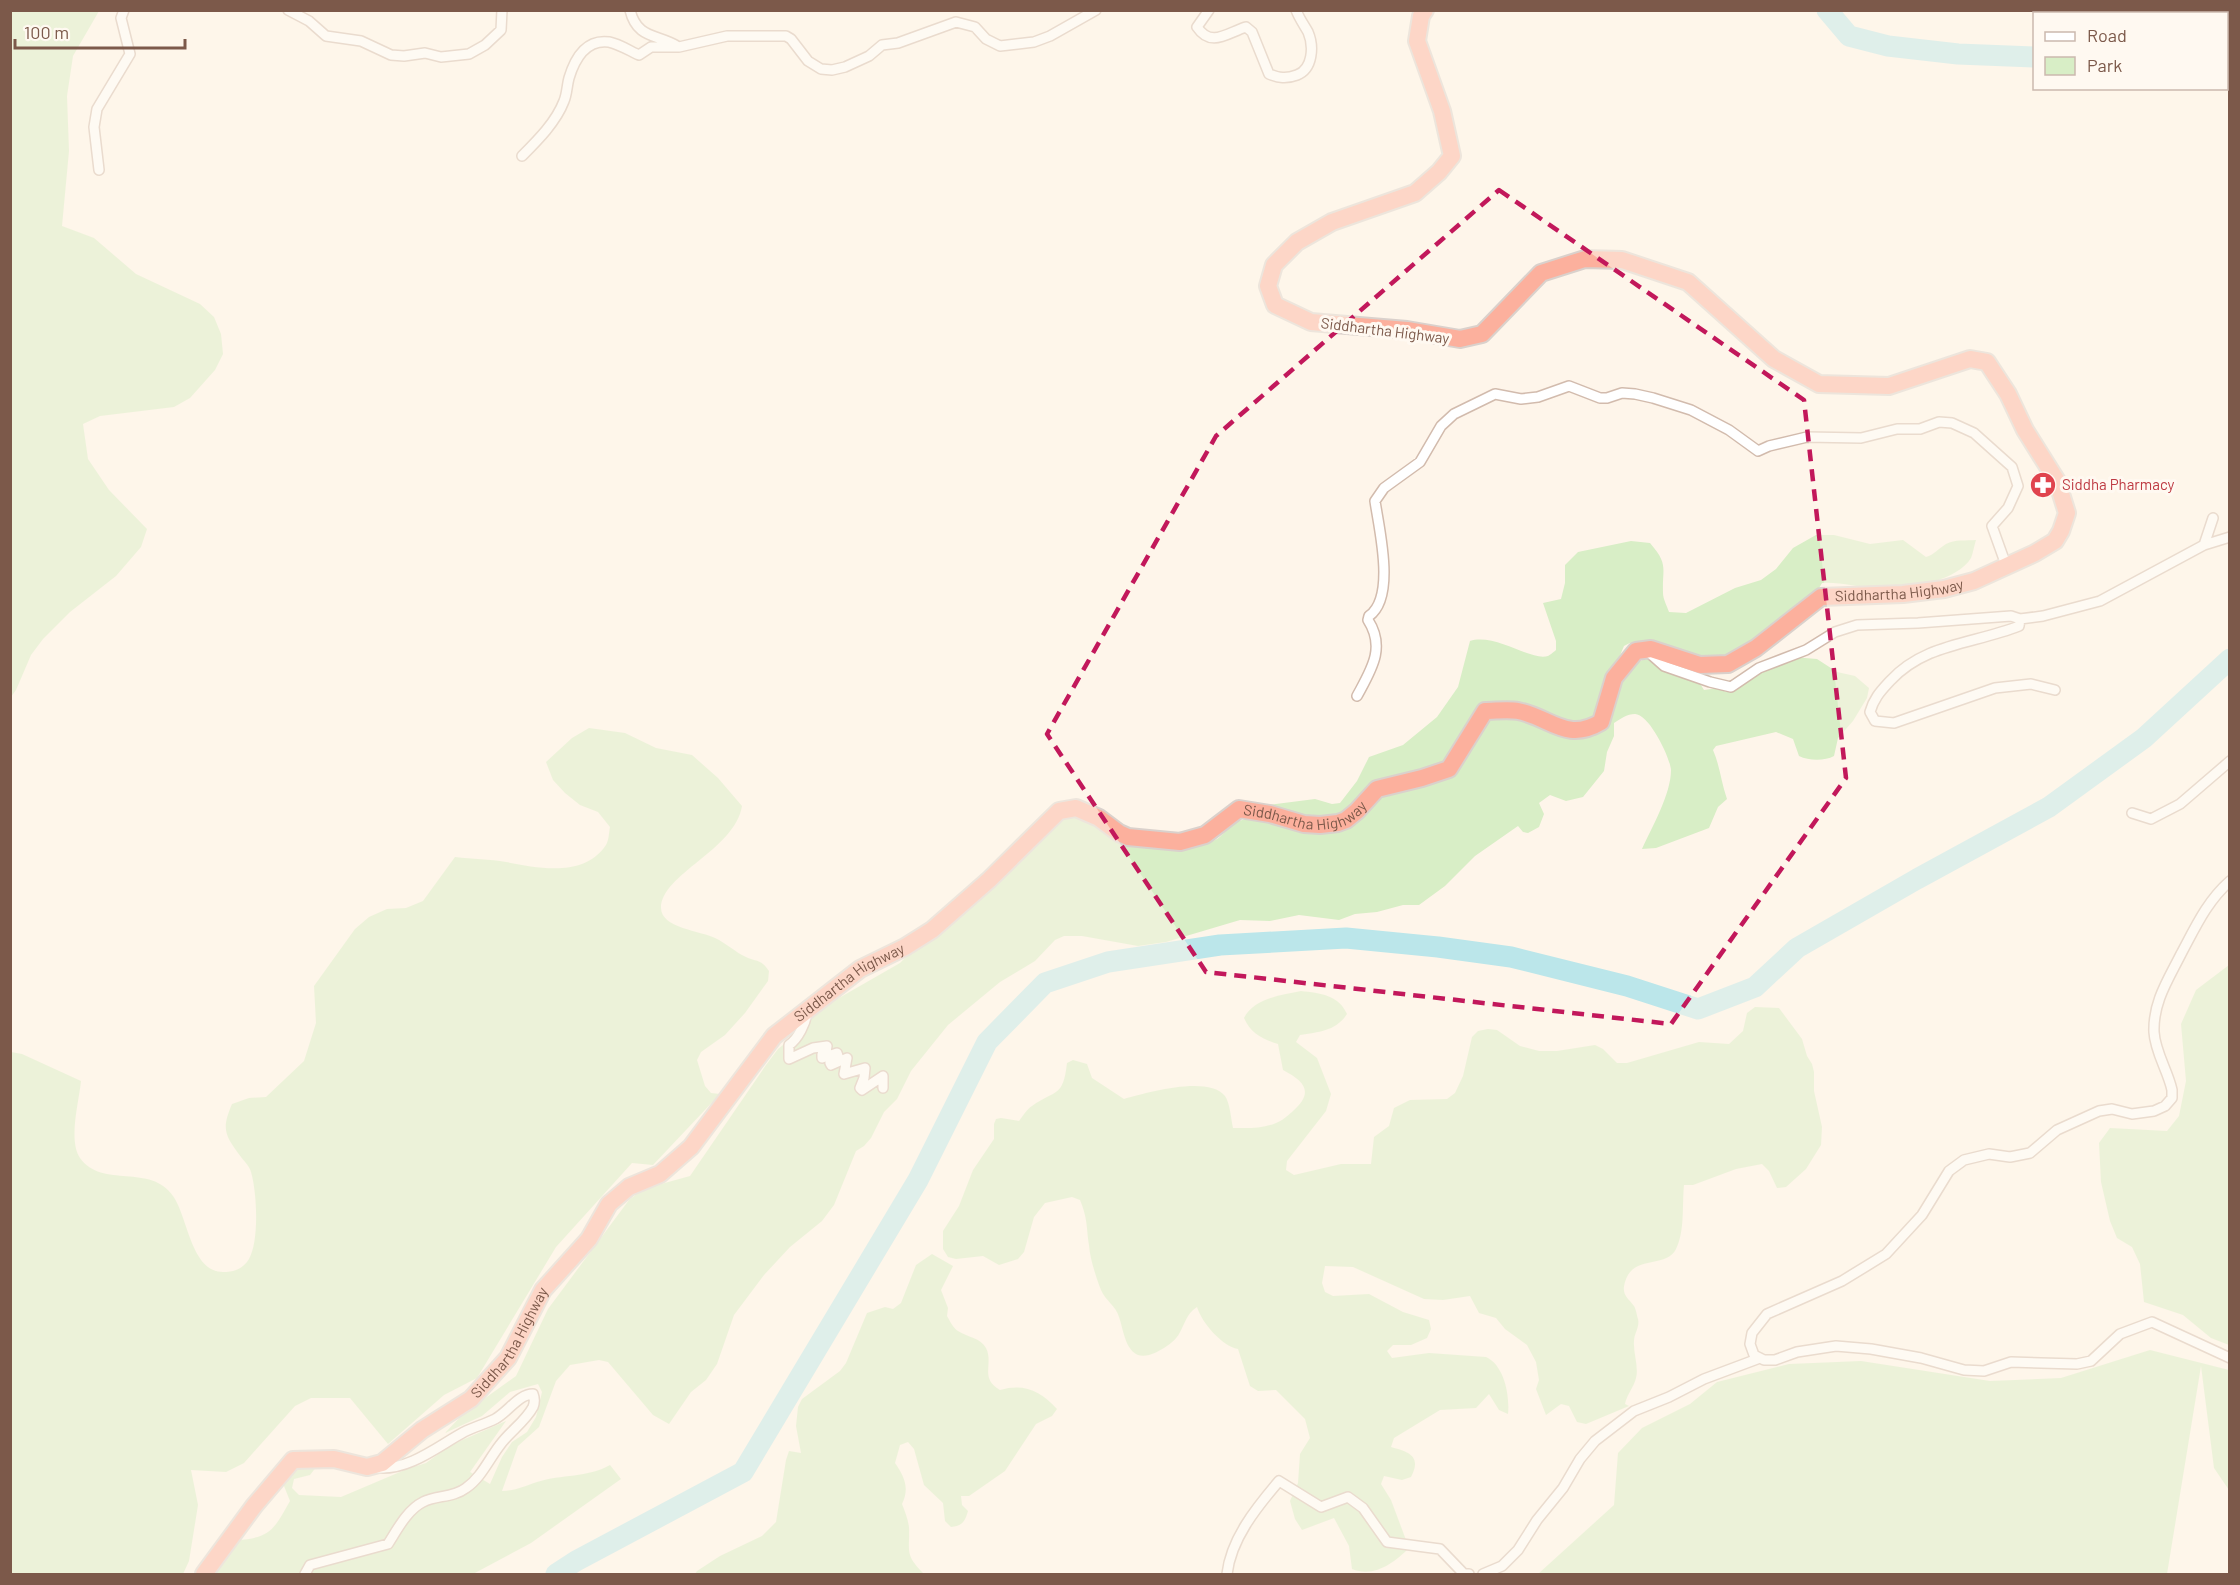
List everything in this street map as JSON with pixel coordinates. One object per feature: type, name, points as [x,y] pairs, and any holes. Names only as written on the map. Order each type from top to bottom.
[{"type":"highway","name":"Siddhartha Highway","points":[[367,1467],[382,1463],[422,1430],[471,1399],[508,1358],[543,1290],[589,1239],[609,1204],[629,1186],[660,1174],[691,1147],[774,1036],[860,969],[905,947],[932,930],[981,888],[1059,811],[1076,808],[1100,818],[1128,837],[1180,842],[1205,835],[1239,809],[1270,814],[1304,824],[1338,823],[1346,820],[1377,789],[1449,769],[1485,711],[1518,711],[1563,729],[1587,730],[1601,722],[1614,678],[1636,651],[1651,648],[1700,665],[1728,664],[1756,648],[1821,597],[1932,592],[1974,580],[2055,541],[2067,513],[2057,481],[2025,430],[2008,393],[1987,362],[1971,359],[1888,386],[1819,384],[1774,359],[1689,282],[1622,260],[1585,259],[1541,273],[1482,334],[1460,339],[1407,330],[1311,322],[1275,305],[1268,286],[1274,265],[1297,242],[1332,222],[1415,193],[1439,172],[1452,156],[1442,111],[1417,41],[1421,16],[1425,10]]},
{"type":"highway","points":[[204,1575],[254,1506],[293,1460],[334,1460],[367,1467]]},
{"type":"street","points":[[99,170],[94,128],[97,109],[130,54],[121,18],[124,10]]},
{"type":"street","points":[[288,10],[309,21],[326,36],[361,41],[391,55],[425,53],[441,57],[469,54],[486,45],[501,30],[502,10]]},
{"type":"street","points":[[630,10],[639,29],[651,37],[668,40],[679,47]]},
{"type":"street","points":[[522,156],[544,132],[564,101],[570,76],[577,60],[585,47],[594,42],[611,42],[639,55],[651,47],[679,47],[727,36],[786,36],[808,61],[821,69],[832,70],[869,56],[882,45],[898,43],[956,22],[975,27],[986,39],[1000,46],[1034,42],[1050,36],[1096,10]]},
{"type":"street","points":[[1209,10],[1197,27],[1202,35],[1209,38],[1224,36],[1246,27],[1252,32],[1269,74],[1279,78],[1302,73],[1311,57],[1308,33],[1296,10]]},
{"type":"street","points":[[1357,696],[1378,650],[1373,628],[1368,620],[1369,616],[1376,611],[1383,583],[1382,544],[1375,501],[1384,488],[1420,462],[1441,426],[1454,414],[1495,394],[1521,399],[1538,397],[1569,386],[1600,398],[1623,393],[1653,398],[1707,417],[1758,451],[1807,437],[1861,438],[1897,429],[1920,429],[1939,422],[1952,423],[1974,433],[2012,467],[2018,486],[2008,508],[1992,526],[2006,565]]},
{"type":"street","points":[[2204,545],[2213,518]]},
{"type":"street","points":[[1645,650],[1664,666],[1731,687],[1767,665],[1806,650],[1836,632],[1857,625],[2011,616],[2020,619],[2043,616],[2100,601],[2204,545],[2229,537]]},
{"type":"street","points":[[2020,619],[2019,626],[1924,654],[1898,672],[1875,698],[1870,712],[1875,721],[1894,723],[1995,688],[2031,684],[2055,690]]},
{"type":"street","points":[[2132,813],[2151,819],[2180,804],[2229,761]]},
{"type":"street","points":[[2229,881],[2215,894],[2198,920],[2161,991],[2154,1016],[2154,1035],[2172,1090],[2172,1098],[2165,1106],[2154,1111],[2132,1114],[2112,1109],[2099,1110],[2057,1130],[2030,1153],[2010,1157],[1989,1154],[1964,1160],[1949,1171],[1922,1215],[1886,1254],[1842,1281],[1767,1314],[1752,1333],[1750,1344],[1754,1355],[1775,1360],[1797,1352],[1836,1346],[1871,1349],[1911,1356],[1964,1370],[1984,1371],[2011,1362],[2077,1364],[2091,1361],[2120,1334],[2152,1322],[2229,1358]]},
{"type":"street","points":[[807,1010],[806,1021],[794,1042],[789,1046],[789,1059],[813,1048],[827,1046],[822,1058],[836,1052],[838,1056],[830,1063],[831,1065],[847,1058],[844,1074],[865,1068],[860,1088],[862,1090],[883,1076],[883,1088]]},
{"type":"street","points":[[1483,1575],[1502,1566],[1518,1550],[1537,1520],[1563,1488],[1580,1458],[1595,1441],[1634,1411],[1669,1397],[1704,1379],[1760,1358]]},
{"type":"street","points":[[305,1575],[310,1565],[388,1544],[405,1517],[423,1502],[445,1498],[466,1488],[487,1466],[500,1444],[532,1408],[535,1400],[533,1394],[526,1394],[496,1419],[465,1432],[426,1455],[390,1469],[367,1467]]},
{"type":"street","points":[[1227,1575],[1229,1558],[1240,1535],[1261,1502],[1279,1481],[1321,1507],[1348,1497],[1363,1508],[1387,1542],[1440,1549],[1464,1574],[1469,1575]]},
{"type":"highlighted area","points":[[1499,190],[1804,400],[1846,778],[1671,1024],[1206,972],[1047,734],[1216,436]]},
{"type":"green space","points":[[11,10],[99,11],[73,56],[67,96],[69,151],[62,226],[94,238],[136,274],[200,304],[214,317],[221,334],[223,354],[215,370],[190,398],[174,407],[100,416],[83,424],[88,459],[109,490],[147,529],[141,547],[116,576],[70,612],[43,639],[31,655],[11,697]]},
{"type":"green space","points":[[1816,535],[1834,535],[1870,544],[1903,540],[1926,557],[1949,542],[1976,540],[1971,558],[1964,566],[1942,579],[1928,583],[1877,589],[1822,583],[1802,609],[1775,629],[1729,656],[1705,658],[1655,642],[1634,642],[1624,646],[1610,679],[1639,661],[1665,660],[1689,666],[1704,690],[1718,688],[1726,692],[1735,691],[1761,671],[1793,657],[1817,659],[1837,672],[1855,676],[1869,688],[1867,698],[1853,721],[1838,738],[1834,756],[1817,760],[1799,756],[1793,739],[1776,732],[1716,746],[1713,750],[1727,799],[1718,807],[1709,828],[1656,848],[1642,849],[1664,800],[1671,770],[1663,747],[1652,728],[1641,716],[1629,715],[1614,723],[1614,736],[1607,752],[1604,771],[1583,797],[1566,801],[1550,795],[1539,803],[1544,814],[1539,827],[1528,833],[1523,832],[1518,826],[1475,856],[1445,886],[1419,905],[1403,905],[1377,912],[1355,914],[1339,920],[1299,915],[1270,921],[1240,920],[1166,942],[1138,946],[1082,936],[1064,936],[1055,940],[1035,961],[1000,982],[948,1025],[911,1071],[897,1099],[884,1112],[871,1138],[856,1151],[834,1205],[822,1221],[790,1247],[764,1275],[734,1315],[717,1364],[706,1380],[691,1392],[669,1424],[653,1415],[608,1362],[599,1360],[570,1365],[556,1381],[539,1427],[518,1446],[502,1491],[592,1472],[610,1465],[621,1479],[531,1543],[473,1574],[211,1574],[237,1540],[264,1534],[280,1519],[290,1501],[282,1481],[295,1468],[317,1466],[310,1475],[294,1479],[292,1488],[299,1495],[341,1497],[426,1463],[451,1445],[506,1421],[470,1472],[490,1484],[502,1457],[512,1442],[527,1432],[536,1417],[542,1392],[538,1384],[510,1392],[482,1416],[445,1433],[463,1414],[516,1376],[548,1309],[629,1200],[643,1189],[690,1176],[766,1065],[778,1049],[798,1033],[806,1021],[832,1002],[900,963],[932,930],[988,892],[1023,860],[1037,836],[1058,820],[1067,817],[1076,818],[1144,843],[1179,848],[1197,846],[1215,840],[1233,824],[1242,820],[1269,820],[1281,816],[1268,805],[1315,799],[1332,804],[1340,803],[1357,781],[1369,757],[1403,745],[1437,717],[1458,687],[1470,641],[1491,641],[1541,657],[1548,656],[1556,650],[1556,641],[1543,603],[1561,599],[1565,583],[1565,565],[1578,552],[1631,541],[1650,543],[1662,562],[1663,595],[1669,612],[1686,613],[1735,588],[1761,580],[1776,569],[1793,548]]},
{"type":"green space","points":[[589,728],[625,733],[656,748],[692,755],[718,778],[742,806],[737,822],[726,836],[673,884],[664,896],[661,908],[667,920],[723,942],[742,955],[761,963],[769,971],[768,981],[745,1013],[725,1035],[701,1052],[697,1060],[705,1086],[711,1093],[720,1094],[653,1165],[632,1163],[556,1247],[477,1378],[444,1395],[388,1444],[350,1398],[311,1398],[295,1406],[244,1463],[226,1472],[191,1470],[198,1505],[189,1561],[183,1574],[11,1574],[11,1052],[22,1054],[81,1081],[75,1121],[75,1141],[80,1158],[89,1167],[113,1175],[152,1180],[164,1186],[178,1205],[192,1242],[204,1263],[212,1270],[223,1272],[239,1269],[247,1262],[254,1244],[256,1205],[250,1170],[226,1132],[232,1104],[249,1098],[266,1097],[304,1061],[316,1023],[314,986],[355,929],[369,917],[387,909],[406,908],[423,901],[455,857],[494,860],[532,867],[560,868],[586,862],[597,855],[607,843],[610,827],[598,812],[580,805],[565,793],[553,780],[546,762],[572,738]]},
{"type":"green space","points":[[2229,965],[2229,1345],[2211,1338],[2183,1315],[2144,1302],[2140,1264],[2132,1247],[2117,1238],[2110,1221],[2101,1182],[2099,1143],[2110,1128],[2167,1131],[2179,1116],[2186,1081],[2181,1024],[2196,990]]},
{"type":"green space","points":[[1301,991],[1322,994],[1334,999],[1347,1014],[1338,1024],[1320,1032],[1300,1035],[1296,1042],[1317,1058],[1331,1094],[1326,1111],[1287,1161],[1286,1170],[1294,1175],[1341,1164],[1371,1164],[1374,1137],[1389,1126],[1394,1108],[1410,1100],[1447,1099],[1455,1093],[1463,1076],[1472,1037],[1478,1031],[1488,1029],[1497,1030],[1520,1046],[1539,1051],[1557,1051],[1595,1045],[1603,1049],[1617,1063],[1627,1063],[1699,1042],[1729,1044],[1743,1031],[1747,1013],[1755,1007],[1779,1008],[1802,1039],[1812,1064],[1814,1091],[1822,1127],[1821,1145],[1806,1169],[1786,1187],[1777,1188],[1769,1171],[1762,1164],[1736,1169],[1693,1185],[1684,1185],[1682,1226],[1676,1249],[1665,1259],[1635,1268],[1629,1273],[1624,1286],[1627,1298],[1635,1307],[1638,1322],[1634,1341],[1637,1374],[1625,1404],[1629,1406],[1586,1424],[1577,1422],[1569,1406],[1561,1404],[1546,1415],[1536,1389],[1539,1380],[1536,1362],[1527,1345],[1505,1329],[1496,1318],[1479,1313],[1470,1296],[1443,1300],[1424,1299],[1353,1267],[1325,1266],[1322,1283],[1325,1292],[1333,1296],[1369,1294],[1403,1312],[1429,1320],[1431,1329],[1427,1338],[1411,1345],[1393,1345],[1387,1351],[1392,1358],[1429,1353],[1486,1357],[1492,1361],[1501,1374],[1508,1398],[1508,1414],[1499,1410],[1489,1394],[1476,1408],[1440,1410],[1394,1438],[1391,1447],[1412,1456],[1415,1464],[1414,1470],[1411,1477],[1402,1480],[1384,1476],[1381,1484],[1391,1500],[1409,1548],[1390,1564],[1368,1572],[1352,1569],[1349,1546],[1334,1518],[1302,1530],[1295,1519],[1290,1501],[1298,1483],[1300,1454],[1310,1438],[1305,1419],[1276,1390],[1258,1391],[1250,1386],[1238,1349],[1213,1333],[1197,1307],[1188,1316],[1177,1337],[1166,1347],[1153,1354],[1141,1356],[1135,1354],[1127,1344],[1118,1313],[1103,1294],[1097,1279],[1091,1256],[1086,1218],[1080,1200],[1072,1197],[1045,1203],[1034,1217],[1024,1252],[1018,1259],[999,1265],[983,1256],[956,1259],[948,1257],[943,1249],[943,1231],[959,1206],[973,1170],[994,1139],[996,1119],[1019,1121],[1030,1107],[1060,1088],[1067,1063],[1073,1060],[1087,1064],[1092,1078],[1124,1099],[1176,1087],[1205,1087],[1217,1090],[1225,1096],[1233,1128],[1260,1127],[1282,1120],[1299,1105],[1305,1094],[1304,1088],[1297,1079],[1283,1070],[1278,1044],[1258,1035],[1244,1018],[1254,1006],[1261,1002]]},
{"type":"green space","points":[[932,1254],[953,1266],[941,1290],[948,1308],[947,1316],[956,1330],[977,1340],[986,1348],[990,1381],[1000,1390],[1017,1387],[1038,1393],[1057,1409],[1052,1416],[1036,1424],[1005,1471],[969,1496],[961,1496],[962,1505],[968,1511],[966,1518],[963,1523],[951,1527],[945,1521],[943,1503],[924,1485],[914,1449],[908,1442],[900,1445],[895,1463],[906,1487],[902,1504],[909,1527],[909,1552],[913,1562],[924,1574],[695,1574],[720,1556],[762,1536],[776,1522],[789,1451],[801,1453],[796,1426],[798,1407],[802,1399],[840,1371],[846,1363],[867,1313],[885,1307],[893,1309],[901,1303],[916,1265]]},
{"type":"green space","points":[[2150,1350],[2229,1370],[2229,1490],[2214,1468],[2201,1366],[2167,1574],[1538,1574],[1614,1505],[1618,1453],[1642,1428],[1690,1404],[1717,1382],[1789,1364],[1861,1361],[1990,1381],[2061,1378]]},
{"type":"waterway","points":[[1827,10],[1849,36],[1888,46],[1958,54],[2033,57]]},
{"type":"waterway","points":[[556,1574],[576,1561],[743,1472],[918,1180],[987,1042],[1045,983],[1108,962],[1220,945],[1346,938],[1511,957],[1627,986],[1698,1009],[1755,987],[1797,948],[2049,807],[2144,738],[2230,659]]},
{"type":"place","name":"Siddha Pharmacy","points":[[2043,485]]}]
